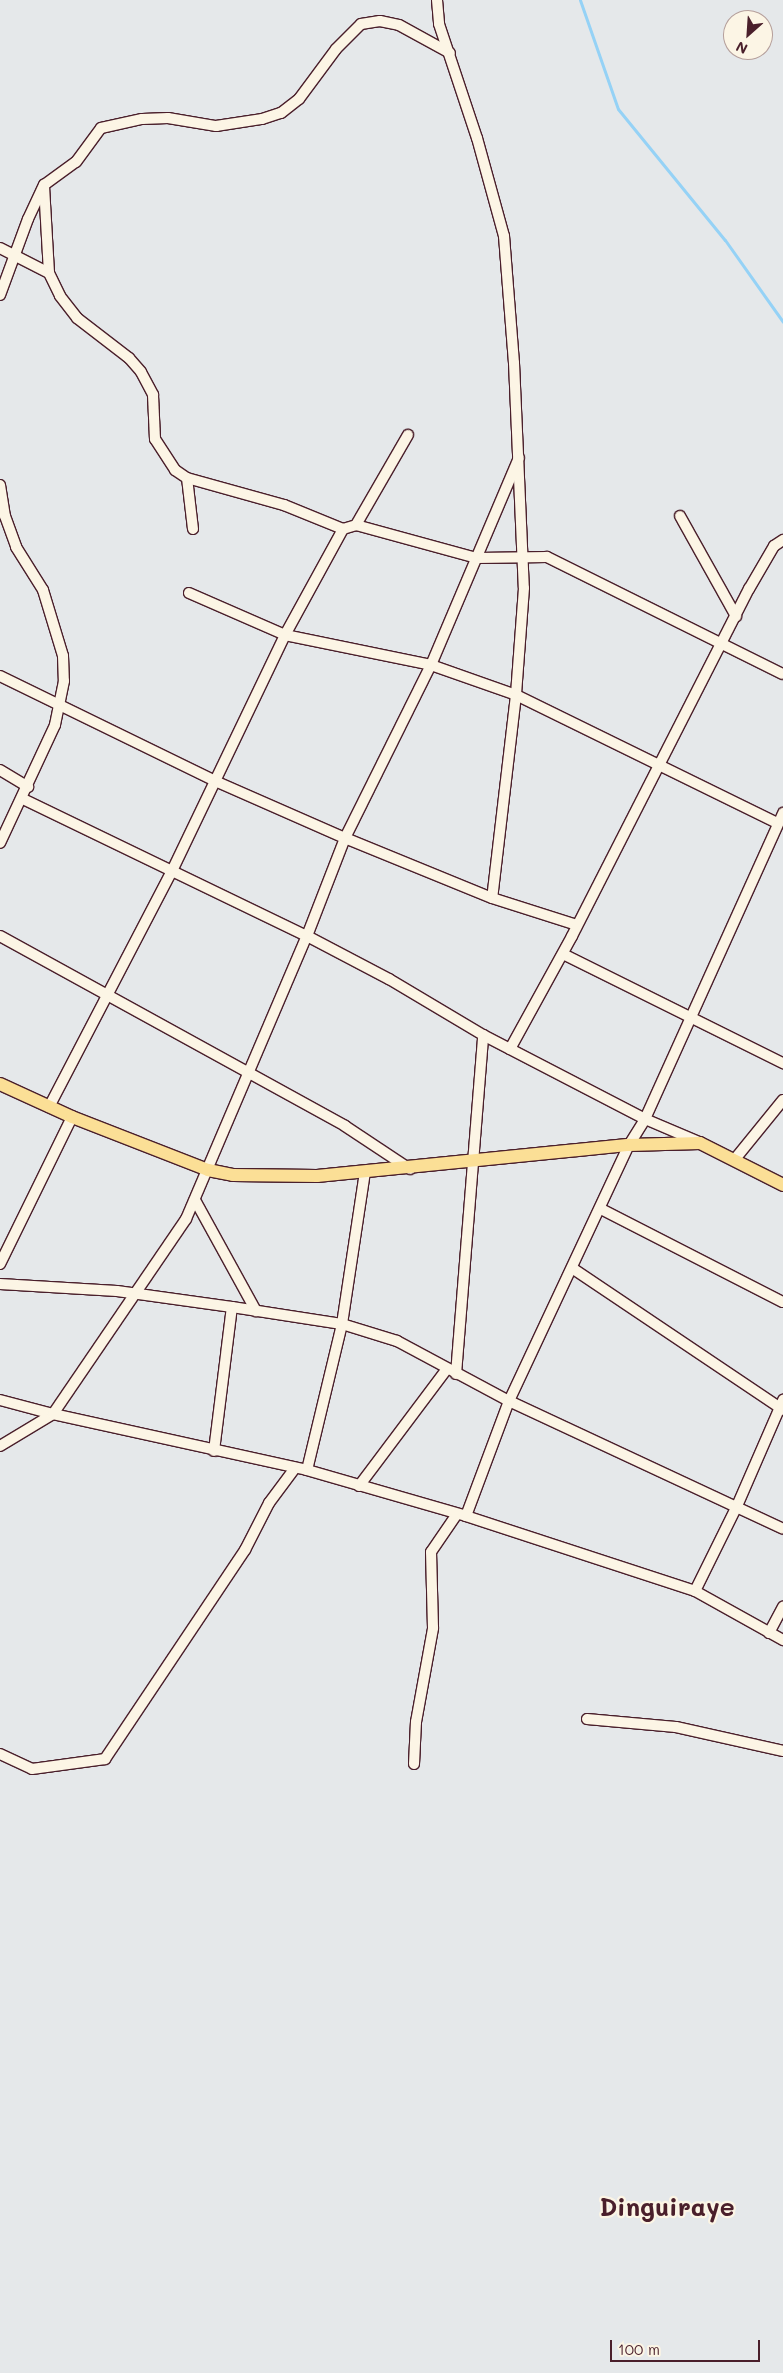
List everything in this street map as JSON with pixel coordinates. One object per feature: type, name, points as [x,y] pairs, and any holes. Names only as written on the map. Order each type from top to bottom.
[{"type":"main road","points":[[0,1084],[72,1117],[208,1170],[274,1178],[410,1169],[629,1145],[700,1143],[783,1185]]},
{"type":"street","points":[[437,0],[440,6],[439,24],[450,53],[504,236],[519,458],[524,555],[516,695],[492,898]]},
{"type":"street","points":[[0,295],[16,256],[28,219],[44,185],[76,162],[101,128],[142,119],[168,118],[216,126],[262,120],[281,113],[299,99],[336,49],[361,24],[380,21],[399,25],[450,53]]},
{"type":"street","points":[[44,185],[49,273],[60,296],[77,318],[129,358],[141,372],[153,395],[155,439],[175,470],[187,478],[284,505],[343,529],[356,525],[476,558],[524,555],[547,557],[783,674]]},
{"type":"street","points":[[0,248],[49,273]]},
{"type":"street","points":[[356,525],[408,436]]},
{"type":"street","points":[[0,1446],[52,1414],[136,1294],[195,1200],[246,1072],[307,936],[345,838],[431,665],[519,458]]},
{"type":"street","points":[[187,478],[193,529]]},
{"type":"street","points":[[0,485],[5,516],[16,547],[43,590],[63,656],[62,704],[23,799],[0,843]]},
{"type":"street","points":[[680,516],[736,616]]},
{"type":"street","points":[[49,1107],[171,873],[285,635],[343,529]]},
{"type":"street","points":[[510,1049],[563,954],[736,616],[774,546],[783,540]]},
{"type":"street","points":[[190,592],[285,635],[431,665],[516,695],[661,764],[777,823]]},
{"type":"street","points":[[0,676],[62,704],[215,781],[345,838],[492,898],[578,925]]},
{"type":"street","points":[[0,770],[28,787]]},
{"type":"street","points":[[23,799],[171,873],[307,936],[389,979],[483,1035],[645,1119],[700,1143]]},
{"type":"street","points":[[414,1764],[416,1722],[433,1628],[431,1552],[462,1515],[509,1401],[601,1209],[629,1145],[645,1119],[783,813]]},
{"type":"street","points":[[0,936],[345,1126],[410,1169]]},
{"type":"street","points":[[563,954],[783,1063]]},
{"type":"street","points":[[456,1374],[483,1035]]},
{"type":"street","points":[[734,1159],[783,1100]]},
{"type":"street","points":[[0,1264],[72,1117]]},
{"type":"street","points":[[307,1470],[342,1324],[365,1172]]},
{"type":"street","points":[[195,1200],[256,1311]]},
{"type":"street","points":[[601,1209],[783,1302]]},
{"type":"street","points":[[572,1268],[782,1406],[737,1506],[695,1591]]},
{"type":"street","points":[[0,1284],[136,1294],[232,1307],[342,1324],[398,1341],[509,1401],[783,1529]]},
{"type":"street","points":[[214,1451],[232,1307]]},
{"type":"street","points":[[358,1486],[447,1369]]},
{"type":"street","points":[[0,1400],[52,1414],[214,1451],[307,1470],[462,1515],[695,1591],[783,1640]]},
{"type":"street","points":[[0,1754],[32,1769],[105,1759],[245,1550],[269,1503],[295,1468]]},
{"type":"street","points":[[769,1633],[783,1607]]},
{"type":"street","points":[[587,1719],[676,1727],[783,1751]]},
{"type":"waterway","points":[[580,0],[618,109],[725,240],[783,322]]},
{"type":"district","name":"Dinguiraye","points":[[667,2206]]}]
